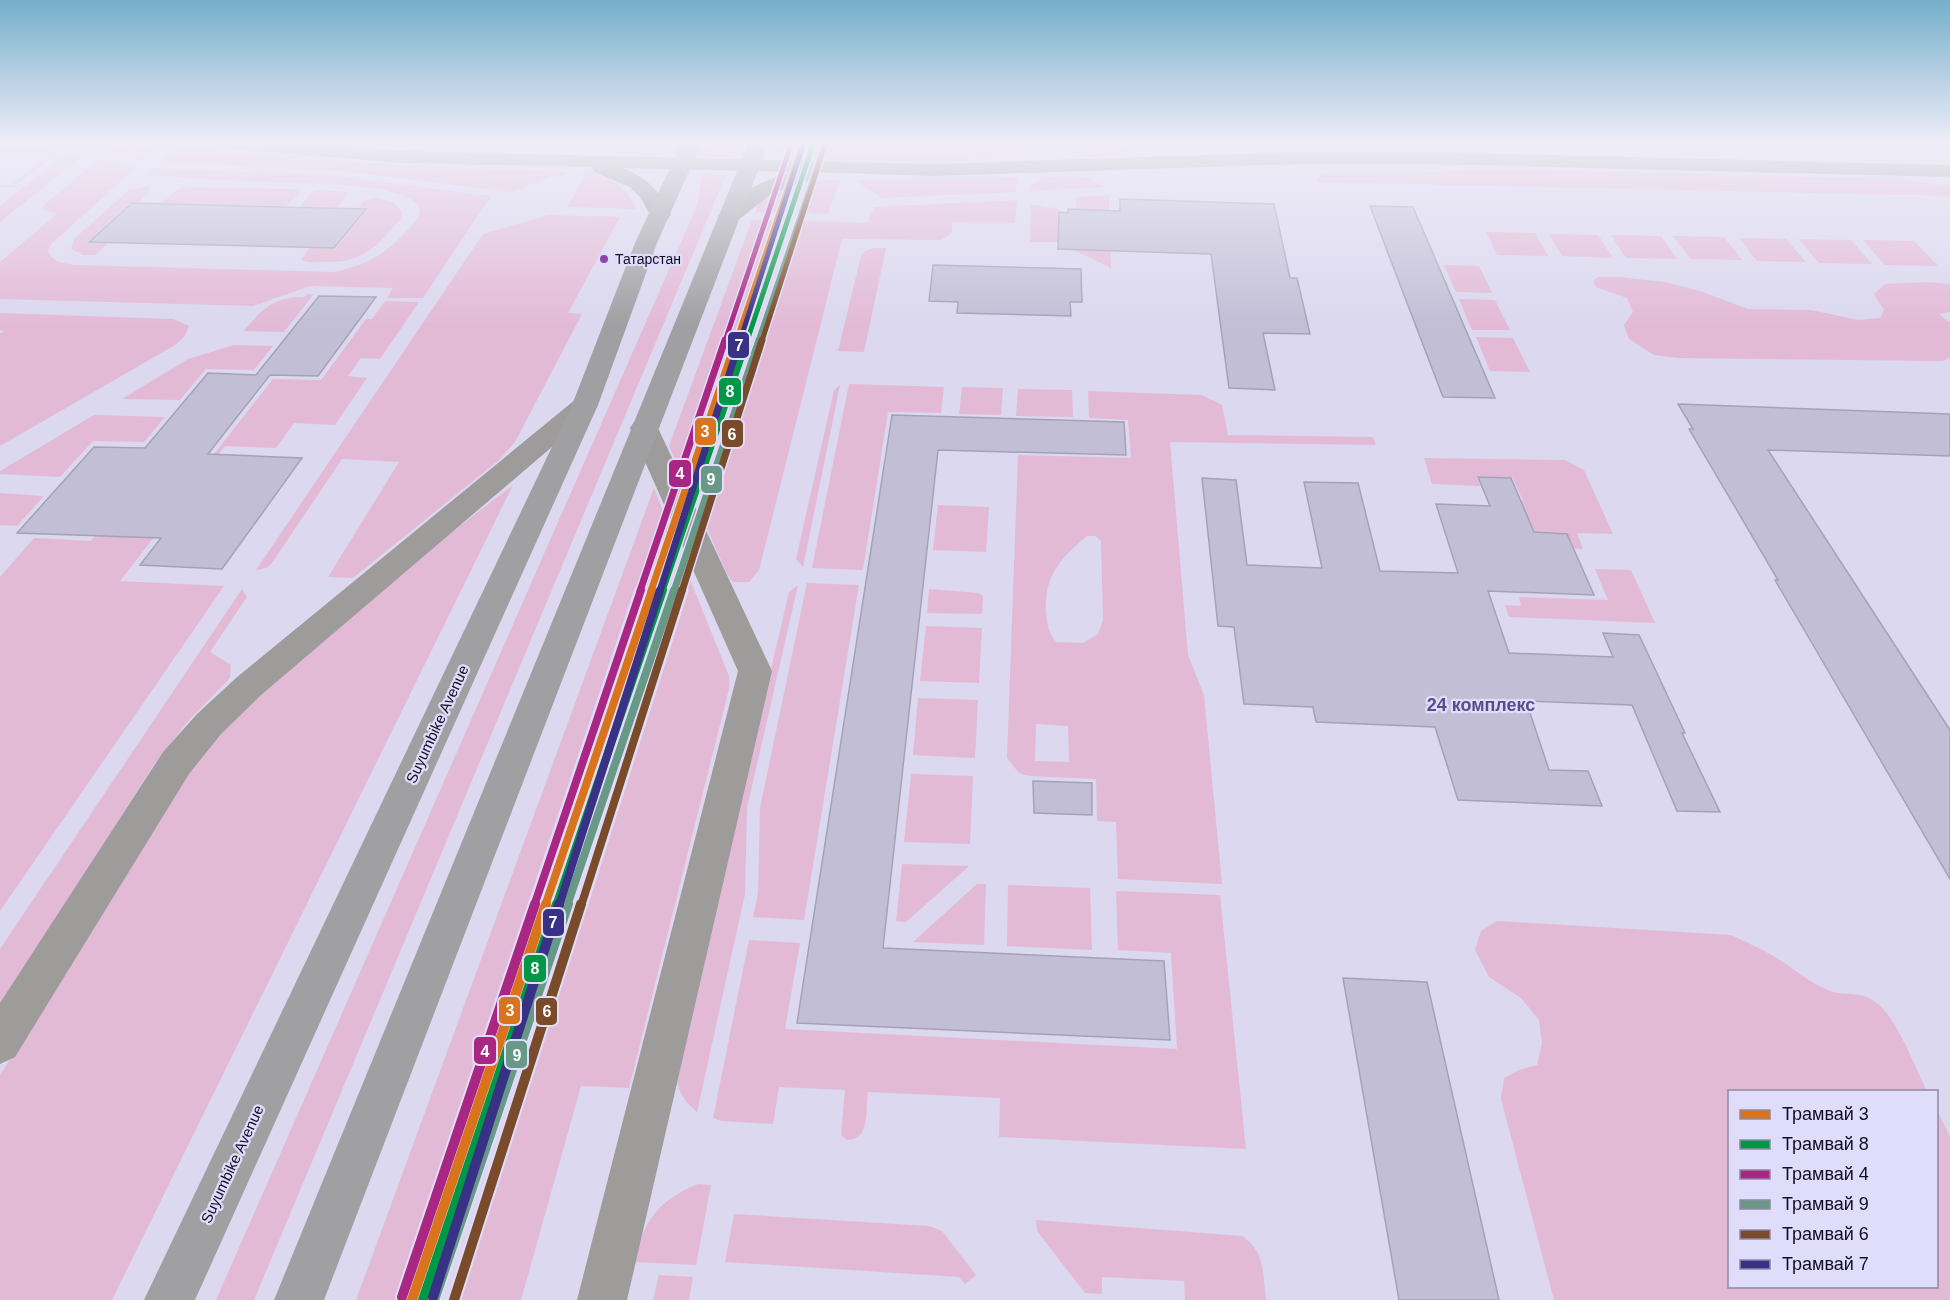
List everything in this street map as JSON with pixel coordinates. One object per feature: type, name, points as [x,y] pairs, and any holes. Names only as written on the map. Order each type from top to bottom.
[{"type":"main road","name":"Suyumbike Avenue","points":[[169,1300],[585,405],[646,243],[665,203]]},
{"type":"main road","points":[[299,1300],[734,203]]},
{"type":"street","points":[[655,203],[660,214]]},
{"type":"street","points":[[729,216],[744,203]]},
{"type":"street","points":[[0,1042],[176,763],[209,724],[248,687],[585,405]]},
{"type":"street","points":[[602,1300],[755,671],[644,428]]},
{"type":"shaded area","points":[[4,203],[24,203],[0,222],[0,206]]},
{"type":"shaded area","points":[[97,203],[51,244],[48,251],[59,262],[75,265],[333,272],[348,269],[372,259],[391,246],[419,217],[420,211],[415,203],[487,203],[423,298],[387,298],[393,288],[310,286],[253,306],[0,299],[0,262],[58,213],[44,211],[45,204]]},
{"type":"shaded area","points":[[115,203],[130,203],[87,242],[108,243],[95,255],[83,255],[71,249],[74,239]]},
{"type":"shaded area","points":[[162,203],[289,203],[286,206]]},
{"type":"shaded area","points":[[303,203],[341,203],[337,208],[300,207]]},
{"type":"shaded area","points":[[363,203],[395,203],[402,212],[401,218],[377,245],[360,256],[338,262],[301,260],[309,248],[335,249],[367,209],[358,208]]},
{"type":"shaded area","points":[[570,203],[633,203],[636,209],[567,207]]},
{"type":"shaded area","points":[[714,203],[254,1300],[216,1300],[693,215],[697,204]]},
{"type":"shaded area","points":[[759,203],[779,203],[776,213],[755,212]]},
{"type":"shaded area","points":[[800,203],[832,203],[828,214],[797,213]]},
{"type":"shaded area","points":[[1017,203],[1015,223],[953,222],[951,234],[941,240],[842,239],[759,570],[749,582],[733,582],[727,574],[702,517],[795,221],[867,223],[874,207]]},
{"type":"shaded area","points":[[1076,203],[1109,203],[1111,268],[1057,242],[1030,242],[1031,204],[1058,209],[1058,229],[1085,229],[1076,212]]},
{"type":"shaded area","points":[[548,215],[620,217],[568,313],[582,314],[515,442],[499,460],[353,578],[328,577],[399,462],[342,459],[272,563],[266,568],[256,570],[483,234]]},
{"type":"shaded area","points":[[752,220],[773,221],[685,480],[669,446]]},
{"type":"shaded area","points":[[1486,232],[1535,233],[1548,256],[1497,255]]},
{"type":"shaded area","points":[[1549,234],[1598,235],[1613,258],[1562,256]]},
{"type":"shaded area","points":[[1611,235],[1661,236],[1677,259],[1626,258]]},
{"type":"shaded area","points":[[1673,236],[1724,237],[1742,260],[1690,259]]},
{"type":"shaded area","points":[[1739,238],[1786,239],[1806,262],[1757,261]]},
{"type":"shaded area","points":[[1799,239],[1851,240],[1872,264],[1819,263]]},
{"type":"shaded area","points":[[1863,240],[1914,241],[1938,266],[1885,265]]},
{"type":"shaded area","points":[[875,248],[886,248],[864,352],[838,351],[861,256]]},
{"type":"shaded area","points":[[1444,265],[1479,266],[1492,293],[1456,292]]},
{"type":"shaded area","points":[[1598,277],[1665,282],[1700,291],[1748,309],[1811,310],[1858,320],[1880,318],[1884,310],[1874,294],[1885,284],[1927,282],[1950,284],[1950,312],[1939,314],[1950,323],[1950,358],[1942,361],[1679,358],[1654,355],[1629,339],[1624,325],[1633,312],[1627,298],[1596,287],[1593,281]]},
{"type":"shaded area","points":[[314,294],[284,332],[244,331],[269,306],[284,299],[304,297]]},
{"type":"shaded area","points":[[1459,299],[1495,300],[1510,330],[1472,330]]},
{"type":"shaded area","points":[[385,301],[419,302],[380,359],[361,358],[348,376],[367,378],[335,425],[294,423],[276,448],[225,446],[120,581],[224,586],[0,911],[0,577],[34,538],[91,541],[163,453],[214,454],[273,379],[321,380],[366,319],[372,319]]},
{"type":"shaded area","points":[[0,313],[173,319],[189,326],[184,337],[175,345],[0,446],[0,334],[4,331],[0,330]]},
{"type":"shaded area","points":[[1476,337],[1513,338],[1530,372],[1490,371]]},
{"type":"shaded area","points":[[234,345],[273,346],[254,370],[206,369],[180,400],[122,399],[188,359]]},
{"type":"shaded area","points":[[849,384],[944,387],[941,413],[888,412],[863,570],[812,568]]},
{"type":"shaded area","points":[[840,385],[803,567],[796,559],[834,390]]},
{"type":"shaded area","points":[[962,387],[1003,388],[1001,415],[959,414]]},
{"type":"shaded area","points":[[1018,389],[1072,390],[1073,417],[1016,416]]},
{"type":"shaded area","points":[[1088,391],[1202,395],[1222,405],[1228,435],[1373,437],[1376,445],[1170,442],[1188,655],[1204,695],[1222,884],[1118,879],[1116,822],[1097,821],[1096,779],[1030,776],[1019,773],[1007,758],[1018,455],[1131,458],[1128,420],[1089,418]],"holes":[[[1087,536],[1095,536],[1101,541],[1103,620],[1098,634],[1083,643],[1056,642],[1047,620],[1048,587],[1051,577],[1062,560]],[[1036,724],[1068,726],[1069,762],[1035,761]]]},
{"type":"shaded area","points":[[94,415],[165,417],[144,442],[93,441],[60,477],[0,474],[0,471]]},
{"type":"shaded area","points":[[1424,458],[1565,460],[1584,470],[1613,534],[1577,533],[1583,549],[1518,546],[1500,500],[1523,501],[1513,478],[1477,476],[1480,486],[1432,484]]},
{"type":"shaded area","points":[[513,485],[112,1300],[0,1300],[0,1075],[196,761],[222,728],[385,583]]},
{"type":"shaded area","points":[[654,488],[669,526],[403,1300],[356,1300]]},
{"type":"shaded area","points":[[0,493],[44,496],[17,526],[0,525]]},
{"type":"shaded area","points":[[938,505],[989,507],[986,552],[933,550]]},
{"type":"shaded area","points":[[685,567],[729,676],[729,689],[629,1088],[581,1086],[521,1300],[454,1300]]},
{"type":"shaded area","points":[[1595,569],[1631,570],[1655,623],[1509,617],[1505,605],[1521,606],[1519,597],[1608,600]]},
{"type":"shaded area","points":[[807,583],[859,585],[804,920],[753,917],[758,893],[760,808]]},
{"type":"shaded area","points":[[798,585],[747,808],[745,894],[697,1112],[682,1095],[676,1074],[789,592]]},
{"type":"shaded area","points":[[242,589],[247,597],[210,652],[231,665],[230,678],[189,720],[155,763],[0,1006],[0,949]]},
{"type":"shaded area","points":[[929,589],[978,593],[983,596],[982,614],[927,613]]},
{"type":"shaded area","points":[[926,626],[982,628],[979,683],[920,681]]},
{"type":"shaded area","points":[[918,698],[978,700],[975,758],[913,755]]},
{"type":"shaded area","points":[[911,774],[973,776],[970,844],[904,842]]},
{"type":"shaded area","points":[[902,864],[969,866],[906,922],[896,921]]},
{"type":"shaded area","points":[[977,884],[986,884],[984,945],[913,942]]},
{"type":"shaded area","points":[[1008,885],[1090,888],[1092,950],[1007,946]]},
{"type":"shaded area","points":[[1116,891],[1220,895],[1246,1149],[999,1137],[1000,1098],[868,1092],[863,1129],[855,1139],[847,1140],[841,1135],[845,1090],[779,1087],[773,1124],[721,1121],[713,1118],[749,940],[800,943],[785,1029],[1177,1049],[1171,953],[1118,950]]},
{"type":"shaded area","points":[[1497,921],[1731,935],[1774,956],[1823,988],[1836,993],[1854,994],[1872,999],[1885,1011],[1899,1032],[1927,1090],[1728,1090],[1728,1288],[1938,1288],[1938,1112],[1950,1137],[1950,1300],[1554,1300],[1501,1099],[1504,1078],[1519,1070],[1537,1065],[1542,1043],[1539,1020],[1521,998],[1489,977],[1475,950],[1481,931]]},
{"type":"shaded area","points":[[698,1184],[711,1185],[696,1265],[635,1262],[643,1235],[654,1214],[672,1197]]},
{"type":"shaded area","points":[[734,1214],[929,1226],[942,1231],[976,1275],[965,1284],[959,1277],[725,1262]]},
{"type":"shaded area","points":[[1036,1220],[1242,1236],[1255,1248],[1262,1264],[1266,1300],[1185,1300],[1184,1281],[1102,1277],[1102,1294],[1085,1293],[1037,1231]]},
{"type":"shaded area","points":[[659,1275],[693,1277],[689,1300],[653,1300]]},
{"type":"building","points":[[132,203],[366,209],[334,248],[89,242]]},
{"type":"building","points":[[1120,203],[1274,204],[1290,278],[1297,278],[1310,334],[1263,333],[1275,390],[1229,388],[1211,254],[1058,249],[1059,212],[1068,213],[1068,209],[1120,211]]},
{"type":"building","points":[[1370,206],[1413,207],[1495,398],[1443,397]]},
{"type":"building","points":[[933,265],[1081,269],[1082,302],[1070,302],[1071,316],[957,313],[958,302],[929,301]]},
{"type":"building","points":[[319,296],[376,297],[318,376],[270,375],[208,454],[302,458],[222,569],[140,565],[161,538],[17,533],[94,447],[145,448],[208,373],[256,375]]},
{"type":"building","points":[[1678,404],[1950,414],[1950,456],[1768,450],[1950,730],[1950,879],[1775,580],[1778,580],[1689,429],[1693,429]]},
{"type":"building","points":[[892,415],[1124,422],[1126,455],[938,450],[883,948],[1164,961],[1170,1040],[797,1023]]},
{"type":"building","points":[[1478,477],[1511,478],[1534,532],[1567,534],[1594,595],[1488,591],[1509,653],[1613,657],[1603,633],[1639,635],[1720,812],[1677,811],[1632,705],[1526,701],[1549,770],[1588,771],[1602,806],[1458,800],[1435,727],[1316,722],[1313,707],[1244,704],[1234,627],[1218,626],[1202,478],[1236,480],[1247,565],[1322,568],[1304,482],[1358,483],[1380,571],[1458,573],[1436,504],[1490,506]]},
{"type":"building","points":[[1033,781],[1092,783],[1092,815],[1034,813]]},
{"type":"building","points":[[1343,978],[1427,982],[1499,1300],[1399,1300]]},
{"type":"tram line","name":"4","points":[[402,1297],[772,203]]},
{"type":"tram line","name":"3","points":[[412,1300],[783,203]]},
{"type":"tram line","name":"7","points":[[433,1297],[785,203]]},
{"type":"tram line","name":"8","points":[[423,1300],[794,203]]},
{"type":"tram line","name":"9","points":[[434,1300],[805,203]]},
{"type":"tram line","name":"6","points":[[454,1300],[806,203]]},
{"type":"place","name":"Татарстан","points":[[604,259]]},
{"type":"district","name":"24 комплекс","points":[[1481,705]]}]
